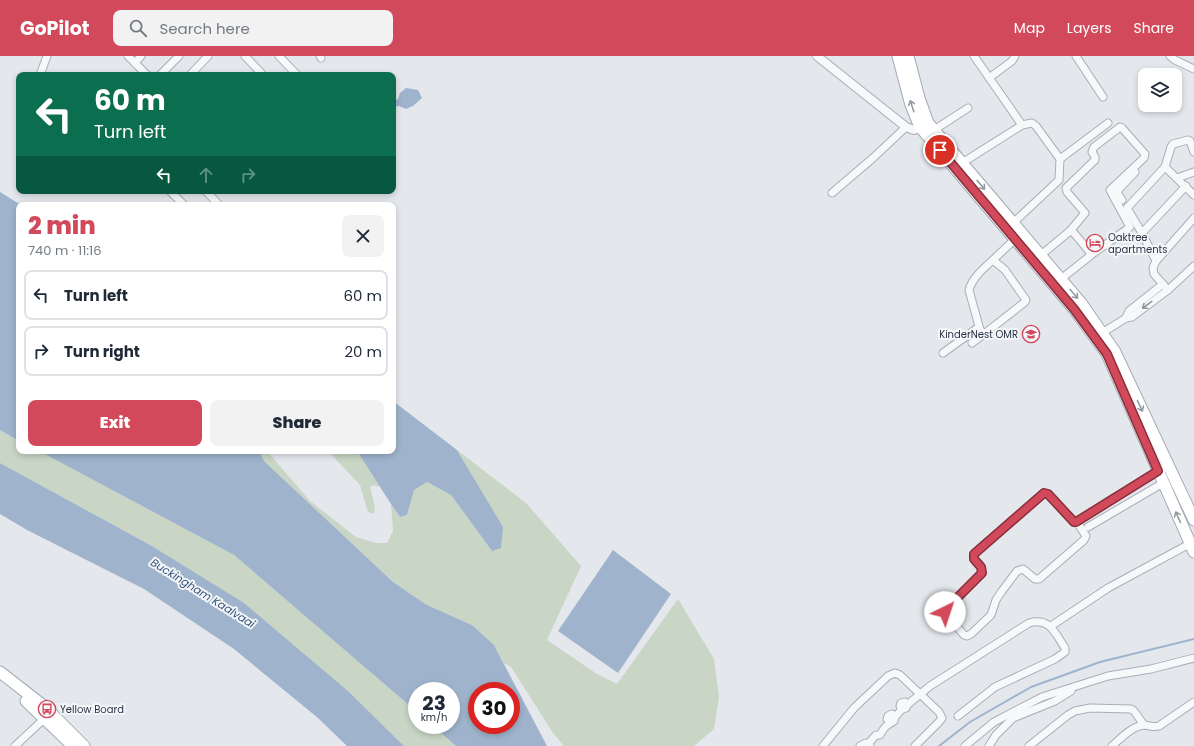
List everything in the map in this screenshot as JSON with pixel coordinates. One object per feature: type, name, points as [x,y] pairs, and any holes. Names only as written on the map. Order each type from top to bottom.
[{"type":"main road","points":[[898,56],[911,105],[1015,239],[1074,309],[1107,354],[1163,483],[1193,546]]},
{"type":"main road","points":[[908,56],[928,126],[1014,223],[1081,303],[1115,352],[1194,520]]},
{"type":"main road","points":[[0,672],[45,707],[84,746]]},
{"type":"main road","points":[[0,679],[39,713],[73,746]]},
{"type":"street","points":[[41,72],[47,56]]},
{"type":"street","points":[[128,56],[144,72]]},
{"type":"street","points":[[135,63],[141,56]]},
{"type":"street","points":[[163,72],[179,56]]},
{"type":"street","points":[[193,72],[208,56]]},
{"type":"street","points":[[245,56],[260,72]]},
{"type":"street","points":[[279,56],[295,72]]},
{"type":"street","points":[[817,56],[906,128],[914,130],[928,126],[968,108]]},
{"type":"street","points":[[974,56],[1022,125]]},
{"type":"street","points":[[989,78],[1012,61],[1015,56]]},
{"type":"street","points":[[1076,56],[1103,96]]},
{"type":"street","points":[[1170,56],[1194,69]]},
{"type":"street","points":[[962,163],[1022,125],[1032,123],[1036,126],[1060,159],[1059,180],[1014,223]]},
{"type":"street","points":[[1060,159],[1108,123]]},
{"type":"street","points":[[1041,255],[1070,231],[1085,213],[1067,192],[1066,188],[1095,160],[1092,152],[1094,147],[1120,127],[1122,128],[1145,154],[1145,157],[1111,189],[1130,227],[1061,279]]},
{"type":"street","points":[[832,193],[906,128]]},
{"type":"street","points":[[1127,208],[1165,167],[1173,144],[1188,140],[1190,141],[1194,152]]},
{"type":"street","points":[[1146,160],[1118,190],[1118,194],[1142,233],[1156,261]]},
{"type":"street","points":[[1165,167],[1194,195]]},
{"type":"street","points":[[1177,178],[1194,172]]},
{"type":"street","points":[[1142,233],[1186,186]]},
{"type":"street","points":[[173,194],[181,202]]},
{"type":"street","points":[[209,194],[216,202]]},
{"type":"street","points":[[1166,287],[1154,274],[1153,268],[1156,261],[1194,218]]},
{"type":"street","points":[[1070,231],[1073,232],[1091,255]]},
{"type":"street","points":[[984,334],[981,333],[979,327],[970,294],[970,286],[977,276],[1015,239]]},
{"type":"street","points":[[972,343],[1026,300],[1005,270],[994,260]]},
{"type":"street","points":[[1102,334],[1126,318],[1132,317],[1166,287],[1194,266]]},
{"type":"street","points":[[943,353],[979,327]]},
{"type":"street","points":[[1077,522],[1158,471],[1169,467]]},
{"type":"street","points":[[1088,527],[1163,483]]},
{"type":"street","points":[[1044,493],[1048,494],[1074,522],[1077,522],[1086,536],[1084,540],[1039,579],[1035,579],[1023,569],[1017,571],[996,600],[991,615],[971,634],[967,636],[964,635],[946,614],[945,610],[982,573],[981,567],[974,559],[974,554],[1044,493]]},
{"type":"street","points":[[1051,626],[1108,588],[1193,546]]},
{"type":"street","points":[[866,745],[904,705],[918,693],[1030,622],[1042,622],[1051,626],[1065,648],[1065,652],[1063,654],[996,687],[958,716]]},
{"type":"street","points":[[965,746],[994,722],[1042,697],[1108,676],[1151,669],[1194,658]]},
{"type":"street","points":[[823,746],[854,708],[892,673],[898,673],[938,712],[942,718],[915,746]]},
{"type":"street","points":[[989,746],[996,735],[1013,718],[1055,700],[1078,686]]},
{"type":"street","points":[[1112,746],[1132,730],[1144,725],[1154,728],[1159,726],[1194,702]]},
{"type":"street","points":[[1030,746],[1068,715],[1082,709],[1131,709],[1134,710],[1144,725]]},
{"type":"street","points":[[15,746],[44,719]]},
{"type":"green space","points":[[0,430],[16,439],[16,454],[45,454],[234,555],[408,704],[408,734],[442,734],[456,746],[404,746],[348,691],[243,603],[152,546],[0,463]]},
{"type":"green space","points":[[457,450],[526,503],[581,566],[547,640],[597,674],[617,684],[678,599],[714,659],[719,697],[714,729],[694,746],[564,746],[553,733],[511,667],[504,663],[494,645],[472,625],[427,605],[393,582],[264,461],[260,454],[270,454],[310,501],[356,537],[376,543],[387,543],[393,531],[391,504],[400,517],[407,515],[414,489],[427,482],[451,495],[492,551],[476,482]]},
{"type":"green space","points":[[331,454],[359,454],[380,487],[373,485],[370,487],[375,507],[374,514],[368,512],[360,485]]},
{"type":"water","points":[[406,88],[418,90],[422,98],[413,106],[406,109],[399,106],[396,106],[396,100],[398,99],[400,93]]},
{"type":"water","points":[[0,192],[16,202],[16,439],[0,430]]},
{"type":"water","points":[[396,403],[457,450],[503,527],[501,548],[492,551],[451,495],[427,482],[414,490],[407,515],[400,517],[359,454],[396,454]]},
{"type":"water","points":[[45,454],[260,454],[264,461],[393,582],[427,605],[472,625],[494,645],[513,682],[468,682],[468,734],[520,734],[520,695],[547,746],[456,746],[442,734],[460,734],[460,682],[408,682],[408,704],[234,555]]},
{"type":"water","name":"Buckingham Kaalvaai","points":[[0,463],[152,546],[244,603],[348,691],[404,746],[347,746],[318,718],[234,649],[144,589],[27,530],[0,514]]},
{"type":"water","points":[[613,550],[671,594],[618,673],[558,631]]},
{"type":"waterway","points":[[939,746],[970,722],[1031,687],[1100,662],[1194,639]]},
{"type":"place","name":"Oaktree apartments","points":[[1095,243]]},
{"type":"place","name":"KinderNest OMR","points":[[1031,334]]},
{"type":"place","name":"Yellow Board","points":[[47,709]]},
{"type":"route","points":[[940,150],[1074,309],[1107,354],[1158,471],[1076,522],[1074,522],[1048,494],[1044,493],[974,554],[973,557],[981,567],[982,573],[945,610],[945,612]]}]
